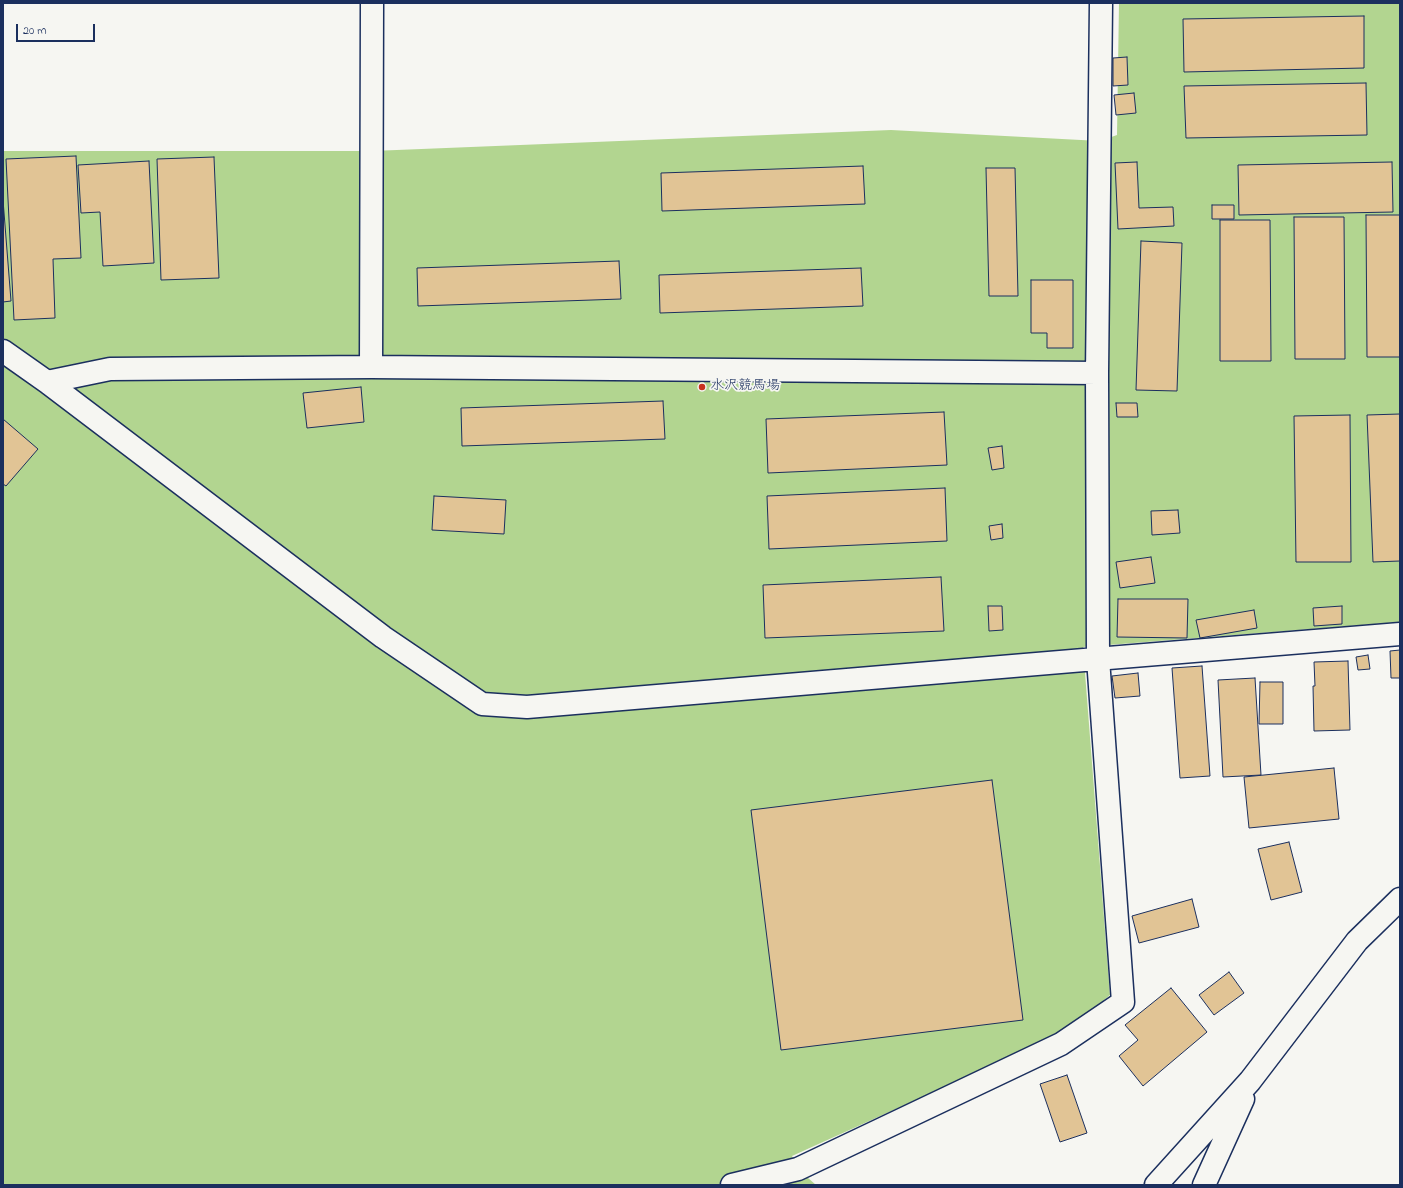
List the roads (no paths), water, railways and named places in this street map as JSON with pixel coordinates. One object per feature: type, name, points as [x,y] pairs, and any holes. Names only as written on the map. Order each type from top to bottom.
[{"type":"street","points":[[371,367],[372,3]]},
{"type":"street","points":[[732,1185],[798,1169],[1061,1044],[1123,1002],[1098,658],[1098,373],[1101,3]]},
{"type":"street","points":[[3,351],[47,382],[383,637],[482,704],[527,707],[1098,658],[1400,634]]},
{"type":"street","points":[[47,382],[110,369],[371,367],[1098,373]]},
{"type":"street","points":[[1156,1185],[1250,1081],[1357,941],[1400,899]]},
{"type":"street","points":[[1204,1185],[1250,1081]]},
{"type":"place","name":"水沢競馬場","points":[[702,387]]}]
